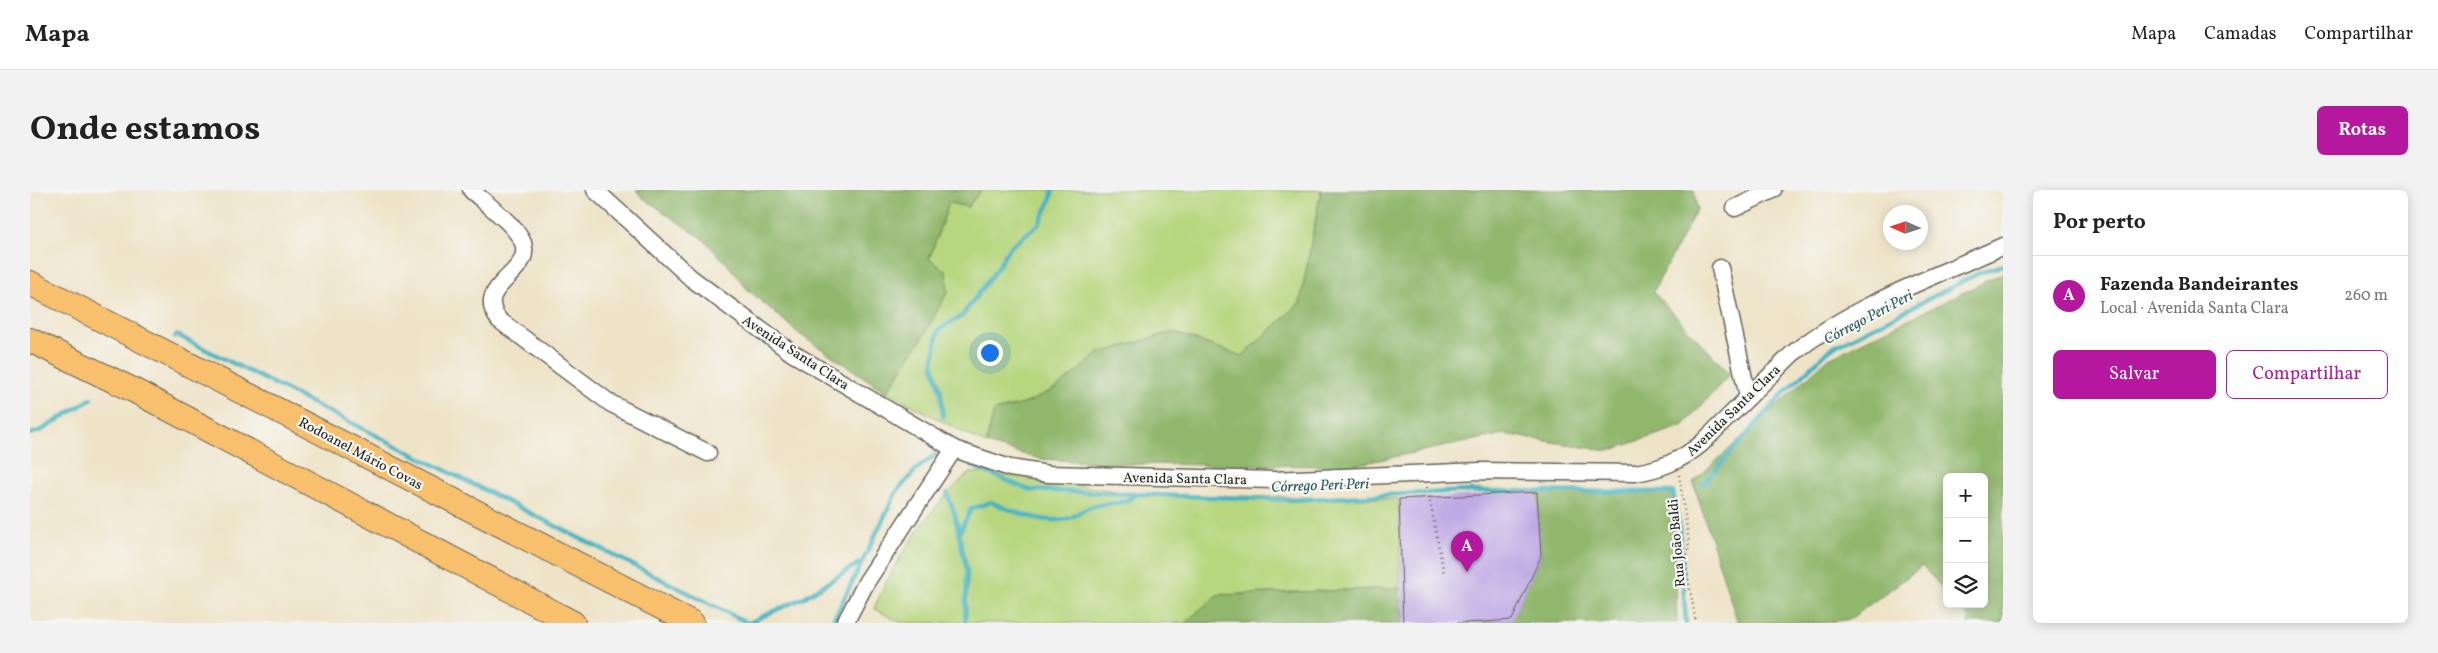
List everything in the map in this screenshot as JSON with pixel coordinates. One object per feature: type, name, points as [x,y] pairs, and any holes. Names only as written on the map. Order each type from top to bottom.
[{"type":"highway","name":"Rodoanel Mário Covas","points":[[30,283],[692,623]]},
{"type":"highway","points":[[30,340],[150,399],[573,623]]},
{"type":"street","points":[[471,190],[513,229],[520,238],[524,250],[524,257],[519,264],[494,292],[492,307],[499,320],[610,403],[708,453]]},
{"type":"street","name":"Avenida Santa Clara","points":[[595,190],[692,278],[732,310],[792,353],[954,449],[986,461],[1048,474],[1273,480],[1480,471],[1635,473],[1658,470],[1678,461],[1701,444],[1806,342],[1850,316],[2003,246]]},
{"type":"street","points":[[1735,208],[1773,190]]},
{"type":"street","points":[[1720,268],[1748,397]]},
{"type":"street","points":[[845,623],[873,572],[954,449]]},
{"type":"path","name":"Rua João Baldi","points":[[1678,461],[1689,542],[1686,566],[1696,623]]},
{"type":"path","points":[[1426,481],[1444,574]]},
{"type":"green space","points":[[636,190],[981,190],[968,207],[949,203],[929,259],[946,271],[948,291],[924,335],[886,392],[801,335],[748,290],[728,265],[704,240],[642,197]]},
{"type":"green space","points":[[981,190],[1321,190],[1300,303],[1242,357],[1173,332],[1100,353],[1056,388],[1027,403],[994,411],[986,444],[887,392],[924,335],[948,291],[946,271],[929,259],[949,202],[968,207]]},
{"type":"green space","points":[[1321,190],[1694,190],[1697,209],[1653,292],[1730,374],[1683,426],[1608,451],[1504,434],[1350,466],[1122,464],[1041,459],[986,444],[994,411],[1027,403],[1056,388],[1100,353],[1173,332],[1242,356],[1300,303]]},
{"type":"green space","points":[[2003,273],[2003,623],[1967,623],[1970,619],[1960,608],[1988,608],[1988,473],[1943,473],[1943,589],[1922,566],[1850,619],[1822,623],[1738,623],[1693,482],[1829,358]]},
{"type":"green space","points":[[970,473],[990,473],[1138,494],[1399,499],[1400,588],[1217,595],[1185,623],[902,623],[874,609],[881,592],[914,535],[942,500]]},
{"type":"green space","points":[[1537,492],[1673,492],[1677,623],[1467,623],[1512,619],[1541,556]]},
{"type":"green space","points":[[1400,588],[1403,623],[1185,623],[1217,595]]},
{"type":"building","points":[[1537,492],[1541,556],[1512,620],[1467,623],[1403,623],[1399,499]]},
{"type":"waterway","points":[[943,417],[941,392],[933,365],[938,330],[962,316],[998,267],[1009,248],[1039,224],[1053,190]]},
{"type":"waterway","name":"Córrego Peri Peri","points":[[1703,484],[1781,396],[1830,349],[1979,273],[2003,265]]},
{"type":"waterway","points":[[175,337],[177,335],[748,623],[803,598],[861,562]]},
{"type":"waterway","points":[[30,434],[42,430],[91,399]]},
{"type":"waterway","points":[[832,623],[897,491],[917,469],[939,452]]},
{"type":"waterway","name":"Córrego Peri Peri","points":[[974,467],[1030,490],[1289,500],[1465,491],[1673,492],[1680,541],[1686,623]]},
{"type":"waterway","points":[[947,493],[955,515],[967,571],[965,623]]},
{"type":"waterway","points":[[959,534],[971,509],[991,502],[1028,516],[1058,520],[1070,518],[1094,506],[1122,502],[1138,494]]},
{"type":"place","name":"Fazenda Bandeirantes","points":[[1467,572]]}]
